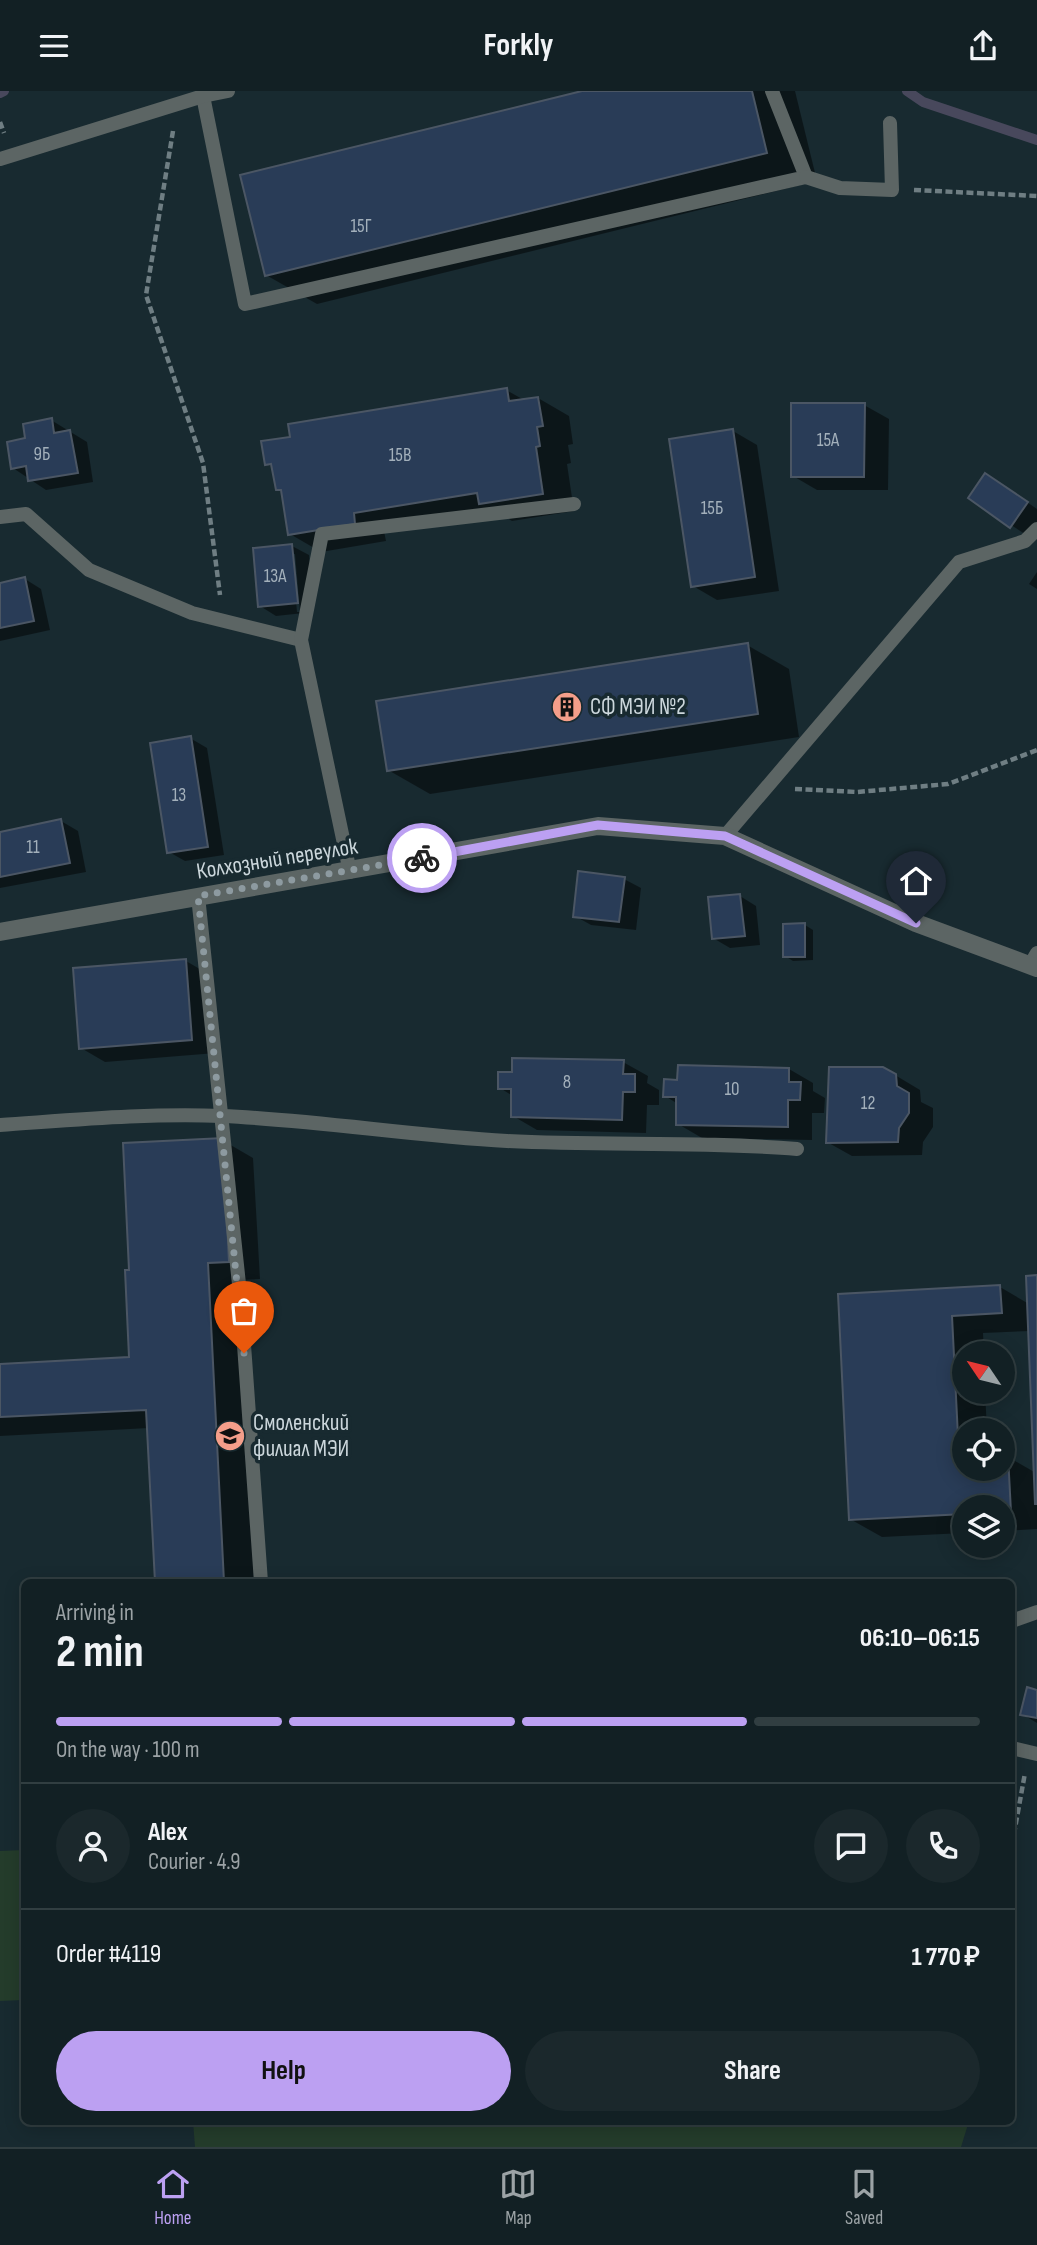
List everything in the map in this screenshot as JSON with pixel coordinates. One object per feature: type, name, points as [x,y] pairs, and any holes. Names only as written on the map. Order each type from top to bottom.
[{"type":"street","name":"Колхозный переулок","points":[[0,932],[350,872],[598,825],[725,836],[916,923],[1035,962]]},
{"type":"lane","points":[[0,159],[203,96],[228,91]]},
{"type":"lane","points":[[772,91],[806,177]]},
{"type":"lane","points":[[203,96],[245,304],[806,177],[841,188],[892,190],[890,123]]},
{"type":"lane","points":[[350,872],[301,640],[322,534],[574,504]]},
{"type":"lane","points":[[0,517],[26,514],[89,570],[192,613],[301,640]]},
{"type":"lane","points":[[725,836],[959,562],[1025,541],[1037,529]]},
{"type":"lane","points":[[198,896],[241,1303],[261,1579]]},
{"type":"lane","points":[[0,1125],[139,1116],[223,1116],[495,1140],[586,1145],[721,1143],[797,1149]]},
{"type":"lane","points":[[1015,1620],[1037,1612]]},
{"type":"lane","points":[[1015,1749],[1033,1753]]},
{"type":"path","points":[[177,105],[146,295],[203,463],[223,621]]},
{"type":"path","points":[[892,190],[1037,195]]},
{"type":"path","points":[[766,788],[857,792],[948,784],[1037,750]]},
{"type":"path","points":[[1015,1832],[1033,1753]]},
{"type":"green space","points":[[21,1850],[21,2000],[0,2001],[0,1851]]},
{"type":"green space","points":[[193,2125],[968,2125],[961,2147],[195,2147]]},
{"type":"building","points":[[582,91],[752,91],[767,153],[265,276],[240,175]]},
{"type":"building","points":[[507,388],[509,401],[538,397],[543,426],[537,427],[540,446],[536,447],[543,494],[479,504],[477,493],[354,513],[355,524],[288,535],[281,490],[276,490],[271,464],[265,465],[261,441],[290,437],[288,424]]},
{"type":"building","points":[[791,403],[865,403],[864,477],[791,477]]},
{"type":"building","points":[[52,418],[54,433],[70,430],[78,473],[28,481],[26,466],[11,469],[7,442],[25,438],[23,424]]},
{"type":"building","points":[[733,429],[755,577],[691,587],[669,439]]},
{"type":"building","points":[[985,473],[1028,502],[1010,528],[968,498]]},
{"type":"building","points":[[292,544],[298,603],[258,607],[253,548]]},
{"type":"building","points":[[25,577],[34,621],[0,628],[0,583]]},
{"type":"building","name":"СФ МЭИ №2","points":[[748,643],[758,714],[387,771],[376,701]]},
{"type":"building","points":[[191,736],[208,847],[167,853],[150,743]]},
{"type":"building","points":[[61,819],[70,863],[0,877],[0,832]]},
{"type":"building","points":[[578,871],[625,877],[619,922],[573,917]]},
{"type":"building","points":[[740,894],[745,936],[712,939],[708,897]]},
{"type":"building","points":[[805,923],[805,957],[783,957],[783,924]]},
{"type":"building","points":[[186,959],[192,1040],[79,1049],[73,968]]},
{"type":"building","points":[[512,1058],[624,1060],[623,1074],[635,1074],[635,1092],[623,1092],[622,1120],[511,1117],[511,1089],[498,1089],[498,1072],[512,1072]]},
{"type":"building","points":[[678,1065],[789,1068],[789,1082],[801,1082],[800,1100],[788,1100],[788,1127],[676,1125],[676,1097],[663,1097],[664,1079],[677,1080]]},
{"type":"building","points":[[829,1067],[883,1067],[896,1074],[897,1086],[909,1093],[909,1113],[899,1128],[898,1142],[826,1143]]},
{"type":"building","points":[[223,1138],[229,1262],[208,1263],[224,1579],[155,1579],[146,1410],[0,1417],[0,1364],[129,1357],[125,1270],[129,1270],[123,1143]]},
{"type":"building","points":[[1037,1275],[1037,1504],[1035,1504],[1026,1276]]},
{"type":"building","points":[[1000,1285],[1002,1313],[952,1316],[952,1404],[956,1404],[957,1418],[952,1418],[952,1481],[1009,1481],[1010,1495],[952,1495],[952,1515],[849,1520],[838,1294]]},
{"type":"building","points":[[1027,1687],[1037,1690],[1037,1718],[1020,1715]]},
{"type":"waterway","points":[[0,93],[4,91]]},
{"type":"waterway","points":[[907,91],[923,102],[1037,140]]},
{"type":"way so far","points":[[244,1353],[223,1116],[198,896],[422,858]]},
{"type":"place","name":"СФ МЭИ №2","points":[[567,707]]},
{"type":"place","name":"Смоленский филиал МЭИ","points":[[230,1436]]},
{"type":"route","points":[[422,858],[598,825],[725,836],[916,923]]}]
